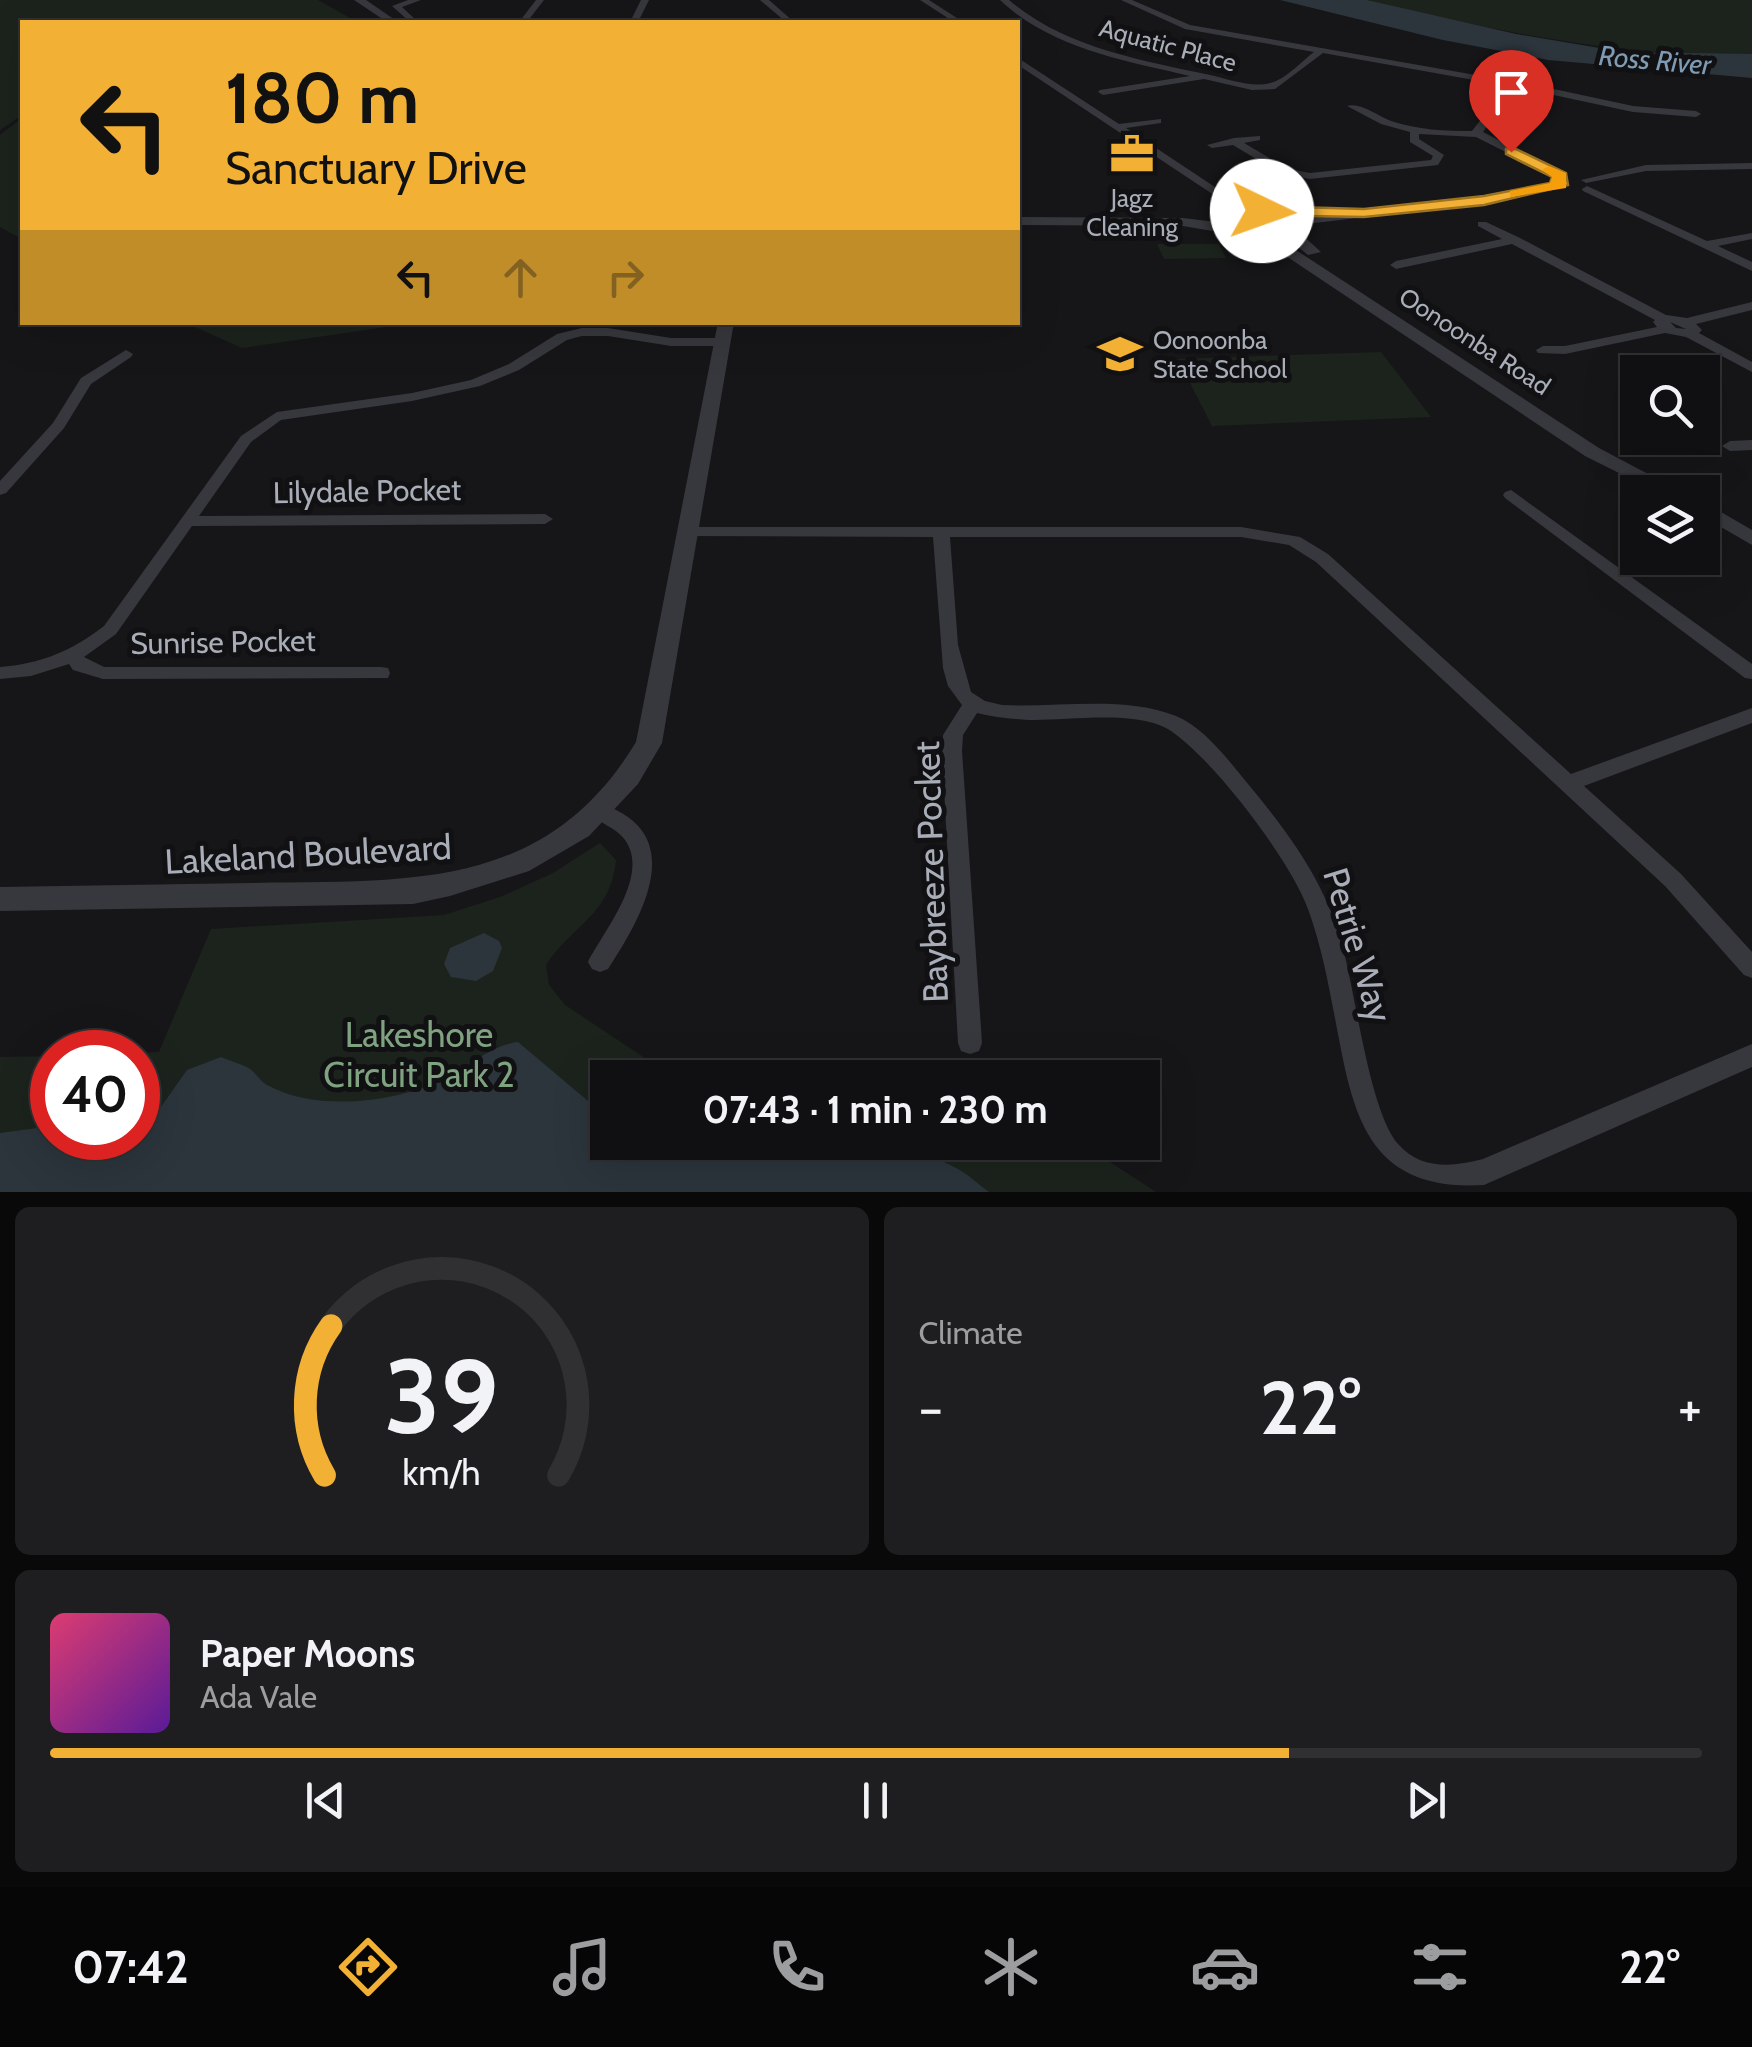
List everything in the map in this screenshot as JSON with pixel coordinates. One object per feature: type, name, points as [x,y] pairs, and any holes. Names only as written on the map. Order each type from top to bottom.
[{"type":"street","points":[[359,0],[390,20]]},
{"type":"street","points":[[412,20],[396,6],[417,0]]},
{"type":"street","points":[[525,20],[540,0]]},
{"type":"street","points":[[764,0],[788,20]]},
{"type":"street","points":[[924,0],[955,20]]},
{"type":"street","name":"Aquatic Place","points":[[1004,0],[1014,12],[1100,51],[1252,87],[1275,86],[1322,50]]},
{"type":"street","points":[[1124,0],[1188,27],[1486,80],[1508,90],[1549,90],[1633,109],[1696,114]]},
{"type":"street","points":[[1020,62],[1242,209],[1277,221],[1484,200],[1561,181],[1587,184],[1752,267]]},
{"type":"street","points":[[1103,92],[1207,76]]},
{"type":"street","points":[[1478,134],[1477,130],[1508,90]]},
{"type":"street","points":[[1352,106],[1391,127],[1414,133],[1478,134],[1561,181]]},
{"type":"street","points":[[1121,126],[1158,121]]},
{"type":"street","points":[[1234,142],[1286,172],[1310,176],[1434,163],[1439,155],[1414,140],[1414,133]]},
{"type":"street","points":[[1212,145],[1256,138]]},
{"type":"street","points":[[1587,184],[1646,168],[1752,166]]},
{"type":"street","points":[[1236,225],[1242,209]]},
{"type":"street","points":[[1020,218],[1184,222],[1236,225],[1269,232],[1277,221]]},
{"type":"street","name":"Oonoonba Road","points":[[1277,221],[1656,475]]},
{"type":"street","points":[[1482,224],[1666,324],[1688,328],[1752,368]]},
{"type":"street","name":"Oonoonba Road","points":[[1236,225],[1294,255],[1592,452],[1638,475]]},
{"type":"street","points":[[1706,245],[1752,236]]},
{"type":"street","points":[[1396,265],[1517,240]]},
{"type":"street","points":[[1688,328],[1752,306]]},
{"type":"street","points":[[1543,350],[1564,350],[1666,324]]},
{"type":"street","points":[[0,673],[35,670],[72,656],[110,630],[246,439],[277,416],[412,397],[474,383],[514,368],[562,337],[582,332],[671,342],[725,332]]},
{"type":"street","name":"Lakeland Boulevard","points":[[0,900],[413,892],[472,882],[522,864],[600,812],[634,772],[648,743],[725,332]]},
{"type":"street","points":[[0,490],[60,424],[86,381],[126,354]]},
{"type":"street","points":[[1730,446],[1752,445]]},
{"type":"street","points":[[1511,495],[1752,673]]},
{"type":"street","name":"Lilydale Pocket","points":[[190,521],[545,518]]},
{"type":"street","points":[[1720,519],[1752,539]]},
{"type":"street","points":[[688,532],[1240,532],[1294,542],[1322,558],[1682,890],[1752,968]]},
{"type":"street","points":[[942,533],[952,673],[963,696],[972,704]]},
{"type":"street","name":"Sunrise Pocket","points":[[72,656],[80,665],[103,673],[381,673]]},
{"type":"street","name":"Baybreeze Pocket","points":[[970,1043],[952,750],[953,735],[972,704]]},
{"type":"street","name":"Petrie Way","points":[[972,704],[997,711],[1138,712],[1171,722],[1199,742],[1298,864],[1312,891],[1378,1138],[1405,1168],[1423,1178],[1442,1182],[1484,1172],[1752,1054]]},
{"type":"street","points":[[1568,784],[1752,715]]},
{"type":"street","points":[[600,812],[632,832],[642,857],[627,922],[600,962]]},
{"type":"green space","points":[[0,0],[318,0],[353,20],[20,20],[20,116],[0,130]]},
{"type":"green space","points":[[1367,0],[1752,0],[1752,54],[1606,47],[1463,22]]},
{"type":"green space","points":[[20,120],[20,238],[0,227],[0,135]]},
{"type":"green space","points":[[1157,244],[1219,244],[1226,258],[1164,259]]},
{"type":"green space","points":[[190,325],[400,325],[242,348]]},
{"type":"green space","points":[[1381,352],[1431,417],[1212,426],[1178,359]]},
{"type":"green space","name":"Lakeshore Circuit Park 2","points":[[600,843],[616,860],[599,907],[546,965],[549,985],[565,1005],[648,1060],[590,1060],[590,1160],[1107,1160],[1156,1192],[0,1192],[0,1057],[30,1056],[30,1160],[160,1160],[160,1050],[211,929],[444,915],[500,897],[553,873]]},
{"type":"water","name":"Ross River","points":[[1280,0],[1367,0],[1516,34],[1623,52],[1752,54],[1752,78],[1548,60],[1443,40]]},
{"type":"water","points":[[484,933],[499,941],[502,948],[493,971],[476,981],[451,977],[444,964],[450,948]]},
{"type":"water","points":[[518,1042],[590,1103],[590,1160],[937,1160],[958,1169],[989,1192],[0,1192],[0,1133],[30,1129],[30,1160],[160,1160],[160,1108],[187,1070],[221,1057],[247,1067],[267,1085],[287,1093],[308,1099],[354,1101],[422,1088]]},
{"type":"slow traffic","points":[[1515,194],[1561,185],[1556,181],[1561,176],[1549,170]]},
{"type":"place","name":"Jagz Cleaning","points":[[1132,154]]},
{"type":"place","name":"Oonoonba State School","points":[[1120,354]]},
{"type":"route","points":[[1262,211],[1364,213],[1484,200],[1561,185],[1556,181],[1561,176],[1511,152]]}]
